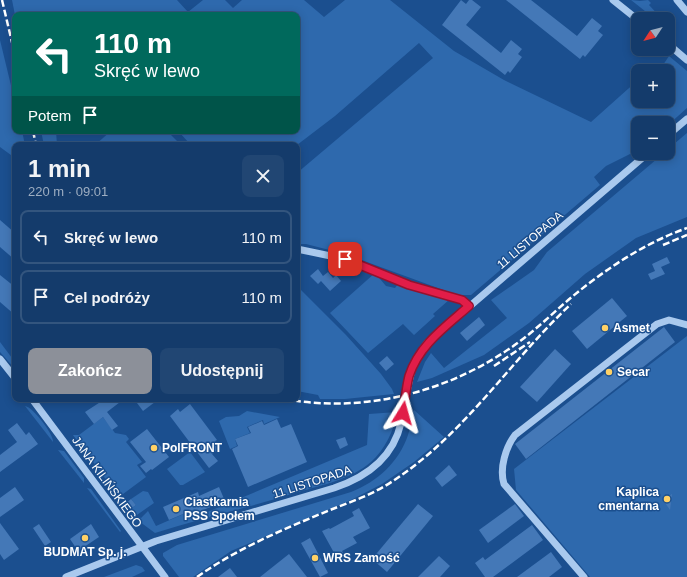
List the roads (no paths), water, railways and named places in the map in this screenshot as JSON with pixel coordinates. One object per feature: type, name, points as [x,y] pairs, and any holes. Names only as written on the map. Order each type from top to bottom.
[{"type":"street","points":[[613,0],[631,14]]},
{"type":"street","points":[[677,0],[687,12]]},
{"type":"street","points":[[675,50],[686,59]]},
{"type":"street","points":[[675,129],[687,119]]},
{"type":"street","name":"11 LISTOPADA","points":[[66,577],[141,546],[341,486],[370,471],[385,457],[397,437],[402,423],[408,381],[416,360],[433,337],[640,160]]},
{"type":"street","points":[[300,251],[345,259],[409,285],[462,300],[469,306]]},
{"type":"street","points":[[584,577],[504,484],[502,471],[509,443],[515,435],[657,324],[669,320],[687,325]]},
{"type":"street","points":[[0,359],[12,374]]},
{"type":"street","name":"JANA KILIŃSKIEGO","points":[[34,402],[165,577]]},
{"type":"railway","points":[[2,0],[12,42]]},
{"type":"railway","points":[[34,134],[35,142]]},
{"type":"railway","points":[[300,401],[315,403],[346,403],[377,400],[408,394],[437,386],[466,374],[519,342],[573,296],[613,266],[656,241],[687,228]]},
{"type":"railway","points":[[663,245],[687,235]]},
{"type":"railway","points":[[197,577],[245,548],[296,524],[378,490],[412,467],[438,446],[461,424],[526,351],[571,304]]},
{"type":"railway","points":[[494,366],[530,342]]},
{"type":"place","name":"Asmet","points":[[605,328]]},
{"type":"place","name":"Secar","points":[[609,372]]},
{"type":"place","name":"PolFRONT","points":[[154,448]]},
{"type":"place","name":"Kaplica cmentarna","points":[[667,499]]},
{"type":"place","name":"Ciastkarnia PSS Społem","points":[[176,509]]},
{"type":"place","name":"BUDMAT Sp. j.","points":[[85,538]]},
{"type":"place","name":"WRS Zamość","points":[[315,558]]}]
